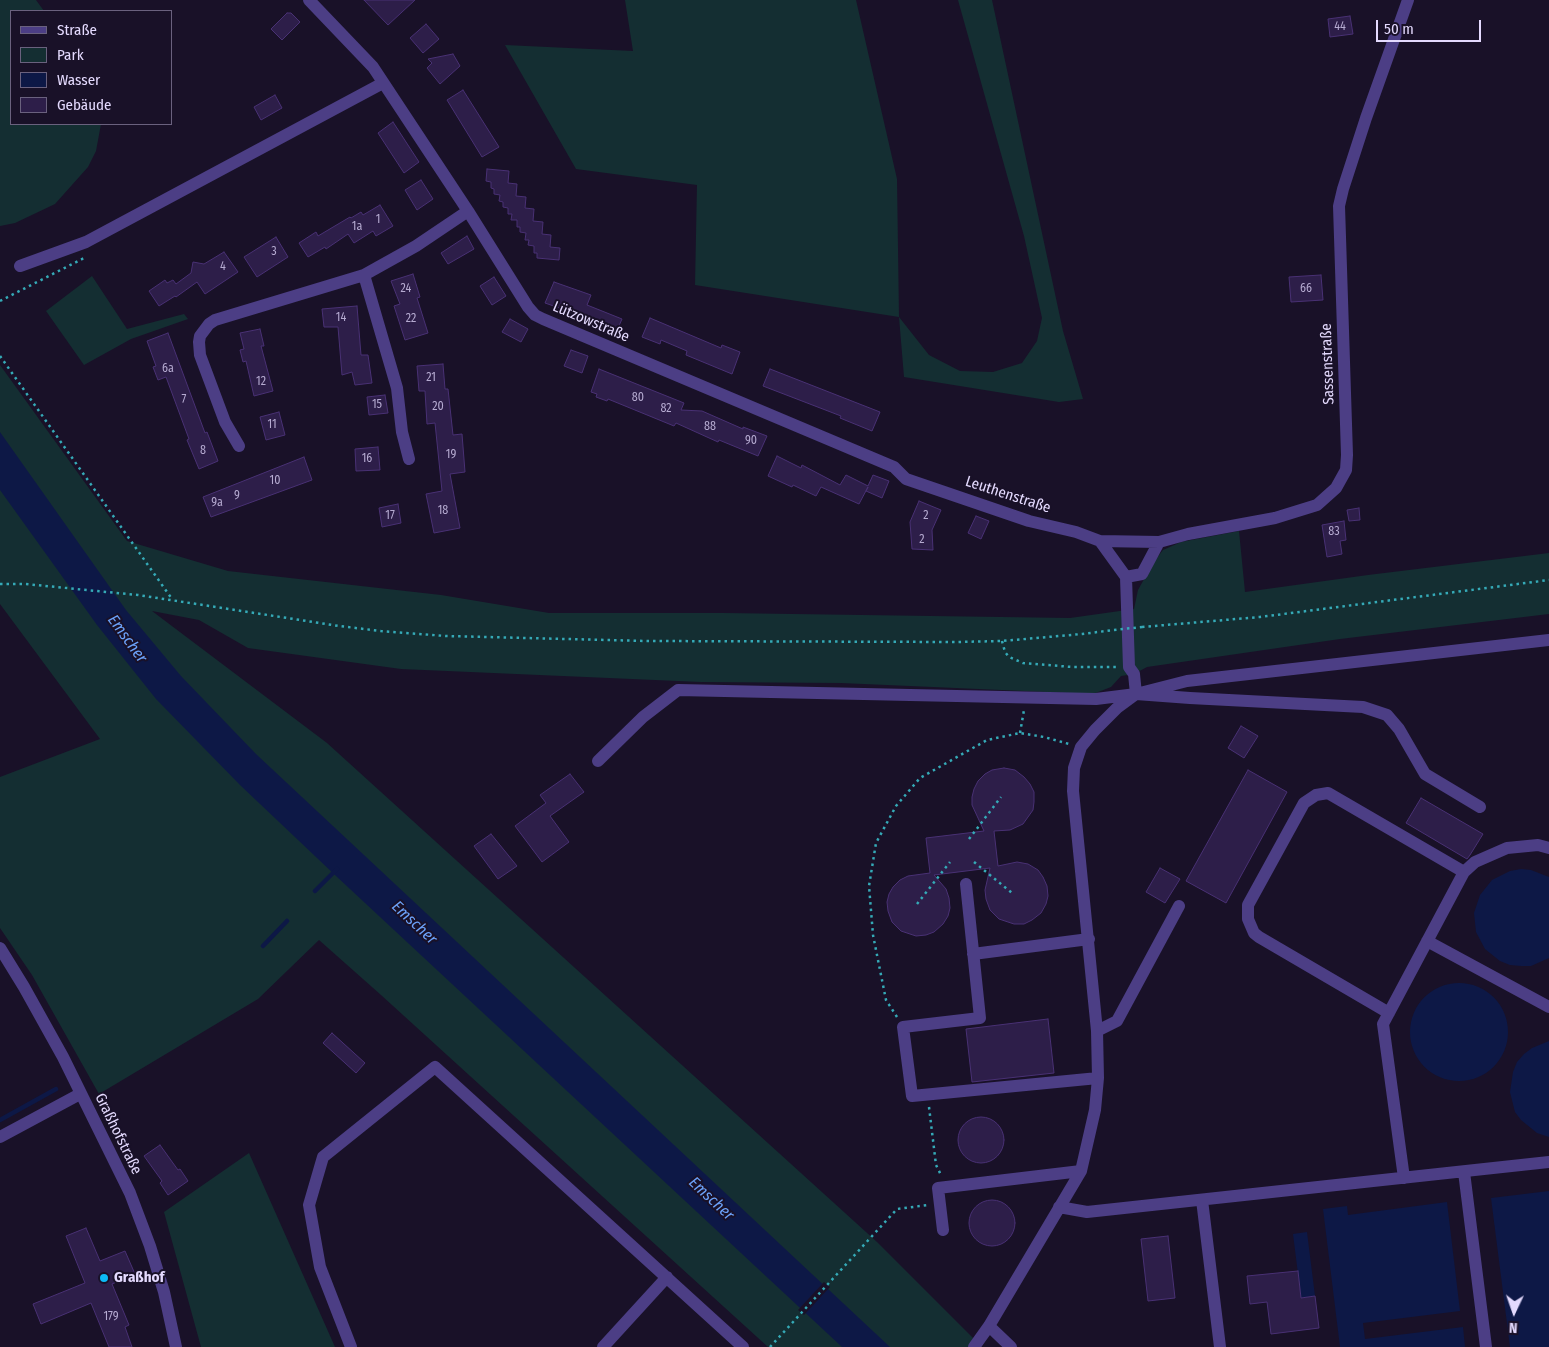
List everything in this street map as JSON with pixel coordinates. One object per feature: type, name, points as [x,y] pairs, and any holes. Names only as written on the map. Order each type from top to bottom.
[{"type":"street","name":"Lützowstraße","points":[[309,0],[372,67],[383,82],[468,211],[528,307],[535,314],[894,467],[906,479]]},
{"type":"street","name":"Sassenstraße","points":[[1100,541],[1159,542],[1188,534],[1275,518],[1317,505],[1336,488],[1346,470],[1347,445],[1339,206],[1366,118],[1408,0]]},
{"type":"street","points":[[20,266],[86,242],[383,82]]},
{"type":"street","points":[[239,446],[225,422],[200,355],[199,342],[203,330],[208,324],[215,320],[364,276],[410,250],[468,211]]},
{"type":"street","points":[[364,276],[397,388],[402,432],[409,459]]},
{"type":"street","name":"Leuthenstraße","points":[[906,479],[1029,520],[1076,532],[1100,541]]},
{"type":"street","points":[[1100,541],[1126,576],[1129,666],[1134,674],[1136,694]]},
{"type":"street","points":[[1126,576],[1142,574],[1159,542]]},
{"type":"street","points":[[598,761],[643,717],[678,690],[1096,699],[1136,694],[1187,681],[1549,640]]},
{"type":"street","points":[[974,1347],[989,1326],[1081,1171],[1095,1110],[1098,1078],[1097,1032],[1073,790],[1074,768],[1081,747],[1095,730],[1136,694],[1364,707],[1386,715],[1399,729],[1425,774],[1480,806]]},
{"type":"street","points":[[1389,1013],[1259,937],[1254,933],[1248,918],[1248,906],[1304,803],[1316,795],[1328,793],[1464,872]]},
{"type":"street","points":[[1404,1178],[1383,1024],[1464,872],[1475,862],[1507,848],[1538,845],[1549,848]]},
{"type":"street","points":[[966,884],[980,1018],[903,1027],[912,1096],[1098,1078]]},
{"type":"street","points":[[1097,1032],[1117,1021],[1179,906]]},
{"type":"street","points":[[973,954],[1089,939]]},
{"type":"street","points":[[1427,941],[1549,1007]]},
{"type":"street","name":"Graßhofstraße","points":[[0,948],[47,1027],[137,1211],[164,1292],[176,1347]]},
{"type":"street","points":[[351,1347],[320,1267],[309,1205],[322,1156],[435,1066],[743,1347]]},
{"type":"street","points":[[0,1137],[80,1094]]},
{"type":"street","points":[[1059,1207],[1087,1212],[1549,1162]]},
{"type":"street","points":[[943,1230],[938,1188],[1081,1171]]},
{"type":"street","points":[[1464,1172],[1486,1347]]},
{"type":"street","points":[[1202,1200],[1220,1347]]},
{"type":"street","points":[[603,1347],[667,1277]]},
{"type":"street","points":[[989,1326],[1011,1347]]},
{"type":"path","points":[[0,356],[173,600]]},
{"type":"path","points":[[0,584],[25,584],[138,595],[339,626],[446,636],[647,641],[912,642],[1002,641],[1260,617],[1549,580]]},
{"type":"path","points":[[1002,641],[1004,652],[1009,657],[1023,663],[1072,668],[1129,666]]},
{"type":"path","points":[[1020,733],[1026,698]]},
{"type":"path","points":[[903,1027],[886,1000],[873,935],[869,886],[876,843],[896,806],[920,778],[986,740],[1020,733],[1081,747]]},
{"type":"path","points":[[969,839],[1002,797]]},
{"type":"path","points":[[917,904],[950,862]]},
{"type":"path","points":[[974,862],[1012,893]]},
{"type":"path","points":[[928,1094],[936,1165],[948,1187]]},
{"type":"path","points":[[770,1347],[897,1209],[940,1204]]},
{"type":"green space","points":[[0,0],[36,0],[43,10],[10,10],[10,125],[101,125],[96,151],[88,167],[55,204],[15,223],[0,226]]},
{"type":"green space","points":[[625,0],[856,0],[897,179],[899,317],[695,285],[697,185],[576,169],[505,45],[633,51]]},
{"type":"green space","points":[[958,0],[992,0],[1063,331],[1083,399],[1059,402],[904,377],[899,317],[929,355],[960,371],[993,372],[1022,363],[1037,341],[1042,318],[1024,236]]},
{"type":"green space","points":[[92,276],[127,329],[184,314],[188,319],[131,339],[84,365],[46,311]]},
{"type":"green space","points":[[0,365],[127,541],[228,571],[441,595],[549,613],[724,613],[1070,618],[1134,609],[1138,590],[1153,563],[1163,550],[1181,542],[1239,531],[1245,592],[1549,553],[1549,614],[1340,639],[1147,667],[1134,674],[1121,676],[1111,687],[1093,694],[841,683],[701,682],[401,669],[248,648],[199,620],[152,611],[327,743],[877,1242],[982,1347],[768,1347],[319,940],[258,999],[99,1094],[32,975],[0,928],[0,777],[100,739],[0,604]]},
{"type":"green space","points":[[249,1153],[335,1347],[201,1347],[164,1212]]},
{"type":"water","name":"Emscher","points":[[0,432],[126,610],[181,676],[256,754],[890,1347],[842,1347],[336,876],[240,785],[156,699],[97,625],[0,490]]},
{"type":"water","points":[[1531,870],[1549,877],[1549,958],[1531,966],[1510,965],[1500,961],[1485,949],[1476,932],[1474,913],[1480,895],[1492,880],[1510,871]]},
{"type":"water","points":[[1459,983],[1478,987],[1493,998],[1504,1013],[1508,1032],[1504,1051],[1493,1066],[1478,1077],[1459,1081],[1440,1077],[1425,1066],[1414,1051],[1410,1032],[1414,1013],[1425,998],[1440,987]]},
{"type":"water","points":[[1549,1041],[1549,1137],[1537,1133],[1521,1120],[1515,1112],[1510,1092],[1513,1072],[1517,1062],[1532,1048]]},
{"type":"water","points":[[1549,1191],[1549,1347],[1510,1347],[1491,1198]]},
{"type":"water","points":[[1447,1202],[1460,1311],[1363,1323],[1365,1339],[1463,1327],[1465,1347],[1340,1347],[1323,1209],[1347,1206],[1348,1215]]},
{"type":"water","points":[[1307,1232],[1315,1296],[1301,1298],[1293,1234]]},
{"type":"pier","points":[[824,1282],[830,1287],[804,1315],[798,1310]]},
{"type":"building","points":[[364,0],[415,0],[388,25]]},
{"type":"building","points":[[287,13],[291,13],[300,22],[282,40],[271,29]]},
{"type":"building","points":[[1350,16],[1353,34],[1330,37],[1328,19]]},
{"type":"building","points":[[426,24],[439,39],[423,53],[410,38]]},
{"type":"building","points":[[453,54],[460,66],[440,84],[427,68],[432,63],[428,59]]},
{"type":"building","points":[[463,90],[499,147],[482,157],[447,100]]},
{"type":"building","points":[[275,95],[282,108],[261,120],[254,107]]},
{"type":"building","points":[[393,122],[419,162],[404,173],[378,133]]},
{"type":"building","points":[[487,169],[509,171],[508,183],[517,184],[516,196],[526,197],[525,208],[534,209],[533,221],[543,222],[542,234],[551,235],[550,247],[560,248],[559,260],[537,258],[537,253],[534,253],[534,246],[528,245],[529,240],[525,240],[526,233],[520,232],[520,227],[517,227],[517,220],[511,220],[512,214],[508,214],[508,208],[503,207],[503,202],[499,201],[500,195],[494,194],[491,182],[486,181]]},
{"type":"building","points":[[421,180],[433,199],[417,210],[405,190]]},
{"type":"building","points":[[380,205],[393,226],[376,236],[373,231],[354,243],[348,234],[326,249],[325,247],[308,257],[299,243],[316,232],[318,236],[350,217],[361,212],[363,215]]},
{"type":"building","points":[[467,236],[474,249],[448,264],[441,253]]},
{"type":"building","points":[[276,237],[288,257],[257,277],[244,257]]},
{"type":"building","points":[[224,252],[238,272],[205,294],[197,282],[159,306],[149,291],[165,280],[167,283],[173,280],[176,284],[191,273],[193,262],[204,264]]},
{"type":"building","points":[[413,274],[420,297],[417,298],[428,333],[405,340],[394,306],[400,304],[391,281]]},
{"type":"building","points":[[1321,275],[1323,300],[1291,302],[1289,277]]},
{"type":"building","points":[[494,277],[506,296],[492,305],[480,286]]},
{"type":"building","points":[[554,282],[591,295],[587,305],[622,319],[614,337],[591,327],[594,320],[545,303]]},
{"type":"building","points":[[357,306],[361,355],[368,355],[372,383],[355,385],[352,372],[342,375],[338,327],[324,327],[322,309]]},
{"type":"building","points":[[650,318],[721,348],[722,345],[740,352],[732,374],[686,355],[687,351],[661,340],[660,344],[642,337]]},
{"type":"building","points":[[510,319],[528,329],[521,342],[502,332]]},
{"type":"building","points":[[260,329],[264,346],[261,346],[273,391],[254,396],[246,361],[243,362],[240,350],[244,349],[240,333]]},
{"type":"building","points":[[168,333],[205,433],[207,432],[218,461],[199,469],[187,440],[189,439],[166,377],[158,380],[153,367],[156,366],[147,341]]},
{"type":"building","points":[[571,350],[588,356],[582,373],[564,366]]},
{"type":"building","points":[[443,364],[445,389],[448,389],[453,435],[462,434],[465,472],[450,474],[460,528],[434,533],[426,494],[442,491],[435,423],[427,424],[425,391],[419,391],[417,366]]},
{"type":"building","points":[[599,369],[684,403],[681,410],[702,411],[743,429],[743,427],[767,436],[758,456],[719,440],[718,442],[676,423],[674,426],[608,399],[607,401],[596,397],[597,394],[591,392]]},
{"type":"building","points":[[770,369],[880,412],[872,431],[840,418],[841,416],[763,386]]},
{"type":"building","points":[[385,395],[388,413],[369,415],[367,397]]},
{"type":"building","points":[[279,412],[285,435],[266,440],[260,417]]},
{"type":"building","points":[[378,447],[380,470],[356,471],[355,449]]},
{"type":"building","points":[[777,456],[801,468],[802,465],[840,485],[846,475],[868,486],[873,475],[889,481],[882,498],[866,491],[868,487],[859,504],[821,487],[816,496],[768,476]]},
{"type":"building","points":[[304,457],[312,480],[211,517],[203,497]]},
{"type":"building","points":[[919,501],[941,510],[932,530],[933,550],[912,549],[910,522]]},
{"type":"building","points":[[398,504],[401,523],[382,527],[379,508]]},
{"type":"building","points":[[1359,508],[1360,520],[1349,521],[1347,510]]},
{"type":"building","points":[[976,516],[989,521],[981,539],[968,533]]},
{"type":"building","points":[[1344,521],[1346,540],[1340,541],[1342,554],[1327,557],[1322,525]]},
{"type":"building","points":[[1241,726],[1258,736],[1244,758],[1228,748]]},
{"type":"building","points":[[1004,768],[1015,770],[1024,777],[1034,792],[1034,802],[1033,810],[1023,824],[1010,830],[994,831],[998,866],[1017,862],[1028,864],[1038,870],[1047,886],[1048,896],[1041,913],[1024,924],[1014,924],[999,919],[990,910],[986,899],[985,890],[990,868],[934,875],[946,889],[950,908],[948,916],[943,924],[934,932],[926,935],[916,936],[901,931],[892,922],[888,911],[887,902],[893,887],[900,880],[908,876],[930,873],[926,838],[984,831],[972,805],[974,789],[978,781],[985,774],[992,770]]},
{"type":"building","points":[[1248,770],[1287,792],[1226,903],[1186,881]]},
{"type":"building","points":[[570,774],[584,792],[550,816],[569,842],[542,862],[515,826],[546,803],[540,795]]},
{"type":"building","points":[[1421,798],[1483,834],[1467,859],[1406,823]]},
{"type":"building","points":[[491,834],[517,866],[498,879],[474,846]]},
{"type":"building","points":[[1160,868],[1180,879],[1165,903],[1146,892]]},
{"type":"building","points":[[1048,1019],[1054,1073],[972,1082],[966,1029]]},
{"type":"building","points":[[332,1033],[365,1063],[356,1073],[323,1043]]},
{"type":"building","points":[[981,1117],[994,1121],[1000,1127],[1004,1140],[1000,1153],[994,1159],[981,1163],[968,1159],[962,1153],[958,1140],[962,1127],[968,1121]]},
{"type":"building","points":[[160,1145],[188,1181],[168,1195],[160,1183],[162,1181],[144,1156]]},
{"type":"building","points":[[992,1200],[1005,1204],[1011,1210],[1015,1223],[1011,1236],[1005,1242],[992,1246],[979,1242],[973,1236],[969,1223],[973,1210],[979,1204]]},
{"type":"building","name":"Graßhof","points":[[86,1228],[100,1261],[125,1251],[135,1274],[112,1284],[129,1325],[125,1327],[132,1347],[109,1347],[91,1303],[41,1324],[33,1304],[85,1283],[66,1236]]},
{"type":"building","points":[[1168,1236],[1175,1298],[1148,1301],[1141,1239]]},
{"type":"building","points":[[1298,1271],[1301,1298],[1315,1296],[1319,1328],[1271,1334],[1267,1302],[1250,1304],[1247,1276]]},
{"type":"waterway","points":[[315,891],[337,869]]},
{"type":"waterway","points":[[263,946],[287,921]]},
{"type":"waterway","points":[[0,1120],[56,1089]]},
{"type":"place","name":"Graßhof","points":[[104,1278]]}]
